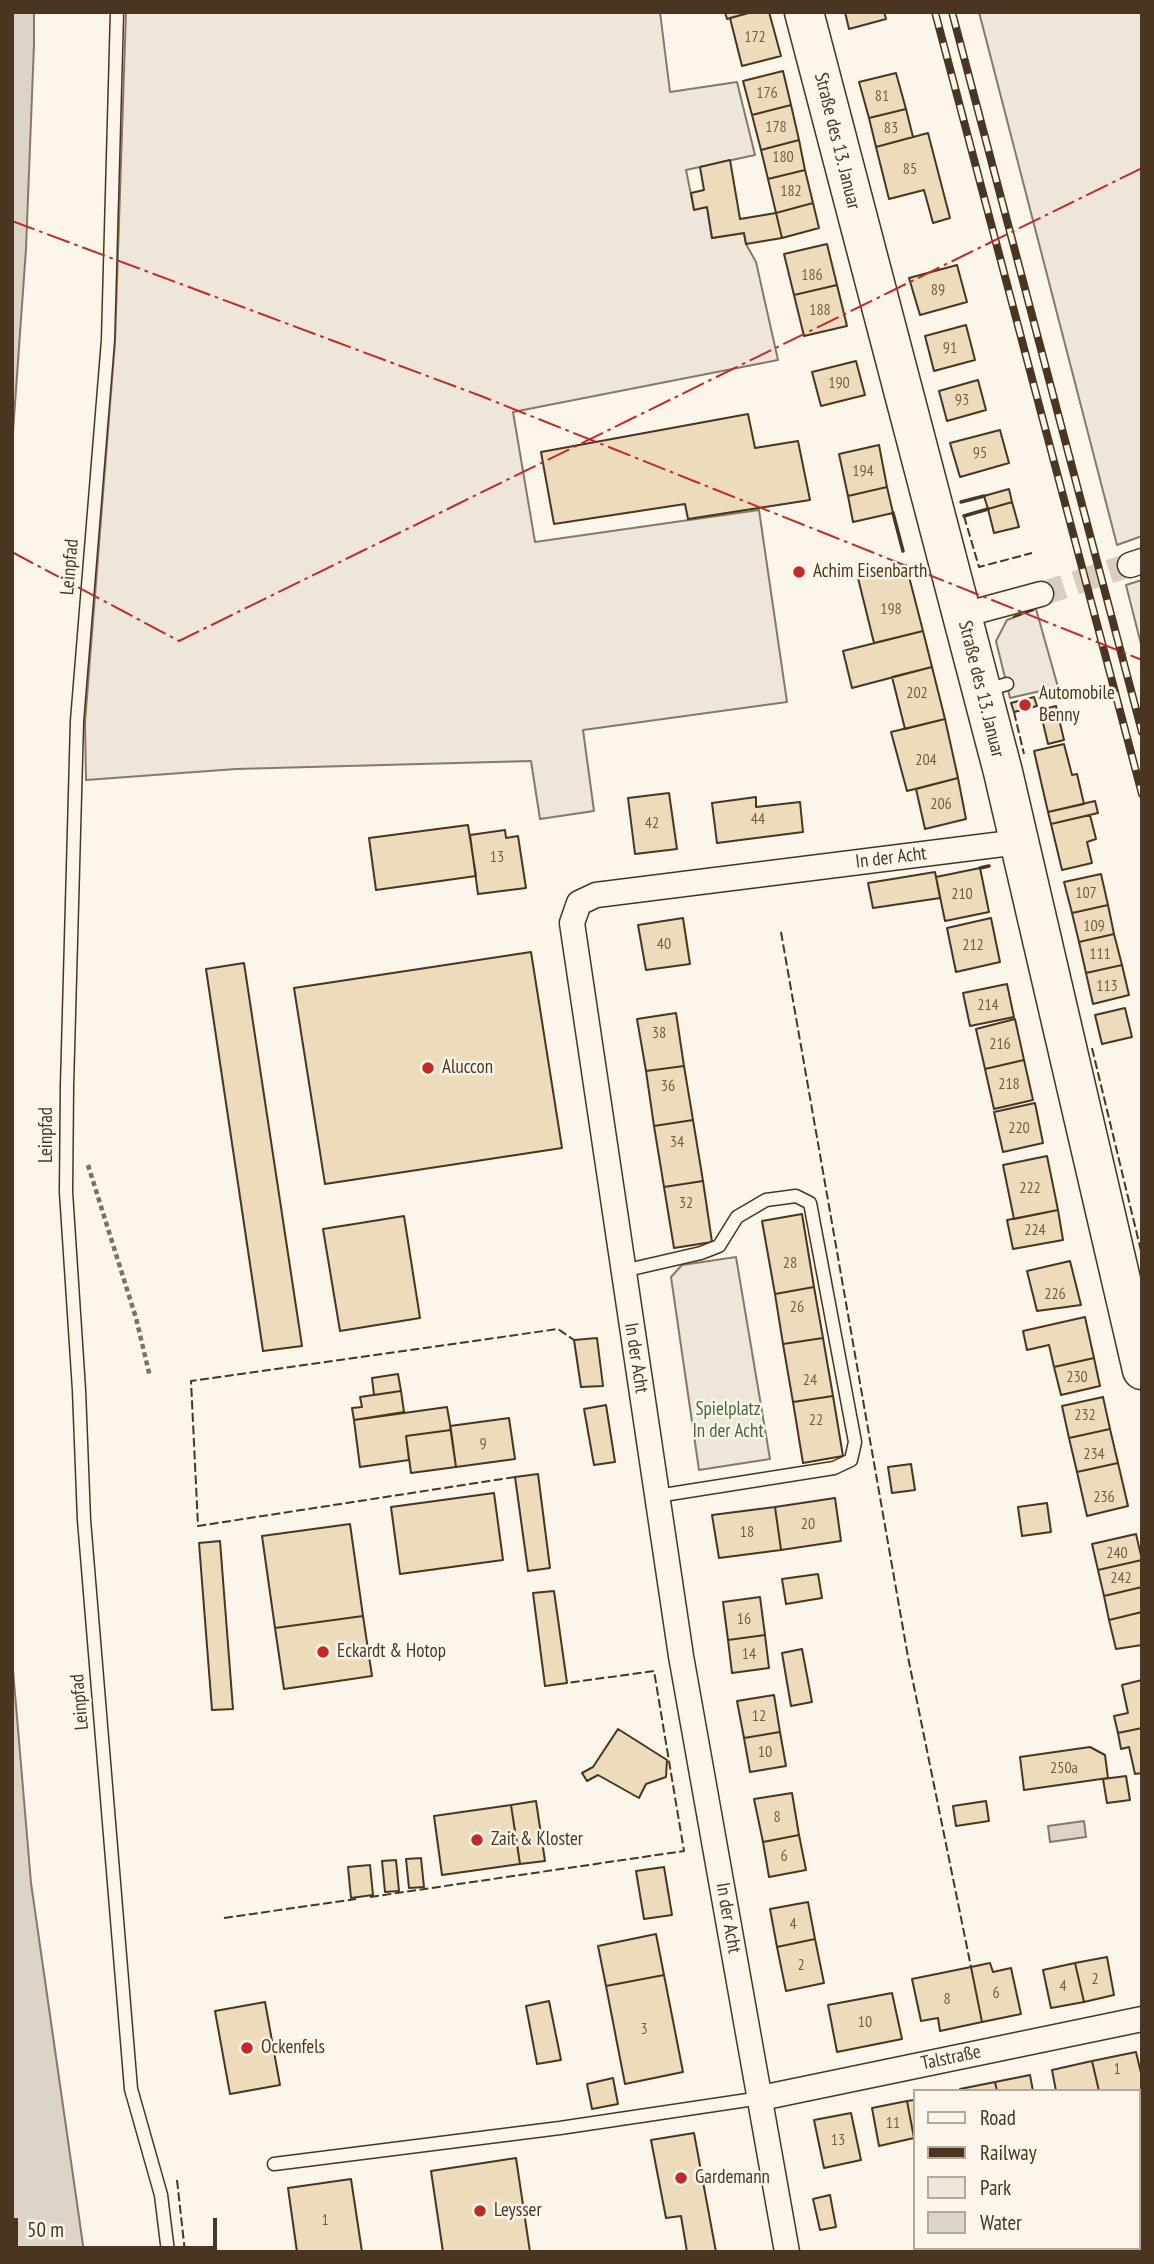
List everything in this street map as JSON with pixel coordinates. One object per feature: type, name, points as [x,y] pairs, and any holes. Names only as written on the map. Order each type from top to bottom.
[{"type":"main road","name":"Straße des 13. Januar","points":[[804,12],[963,615],[994,688],[1019,842],[1142,1370]]},
{"type":"street","points":[[963,615],[1041,594]]},
{"type":"street","name":"In der Acht","points":[[788,2252],[681,1656],[572,923],[579,903],[596,895],[1019,842]]},
{"type":"street","name":"Talstraße","points":[[761,2098],[1142,2019]]},
{"type":"lane","name":"Leinpfad","points":[[117,12],[108,340],[77,720],[66,1192],[85,1520],[131,2089],[161,2195],[168,2252]]},
{"type":"lane","points":[[623,1271],[701,1253],[719,1246],[737,1217],[766,1200],[796,1196],[810,1203],[855,1442],[851,1460],[834,1468],[657,1496]]},
{"type":"lane","points":[[274,2164],[560,2128],[761,2098]]},
{"type":"path","points":[[88,1164],[136,1318],[150,1377]]},
{"type":"green space","points":[[126,12],[660,12],[670,92],[737,82],[755,155],[686,170],[694,209],[707,207],[712,238],[744,233],[746,244],[756,262],[778,360],[513,412],[535,542],[759,510],[787,702],[583,730],[594,811],[540,819],[531,761],[236,769],[86,780],[85,722],[115,342]]},
{"type":"green space","points":[[979,12],[1142,12],[1142,536],[1117,545]]},
{"type":"green space","points":[[1142,580],[1142,648],[1126,585]]},
{"type":"green space","name":"Spielplatz In der Acht","points":[[736,1257],[770,1459],[699,1470],[671,1277],[682,1265]]},
{"type":"shaded area","points":[[1036,609],[1058,687],[1010,698],[996,641],[1007,620]]},
{"type":"water","points":[[12,12],[34,12],[34,44],[26,249],[12,446]]},
{"type":"water","points":[[12,1658],[31,1883],[84,2252],[12,2252]]},
{"type":"water","points":[[1084,1821],[1086,1837],[1050,1842],[1048,1826]]},
{"type":"building","points":[[725,12],[752,12],[727,19]]},
{"type":"building","points":[[752,12],[769,12],[781,56],[742,66],[730,18]]},
{"type":"building","points":[[845,12],[884,12],[886,19],[849,29]]},
{"type":"building","points":[[783,71],[791,105],[752,115],[743,81]]},
{"type":"building","points":[[896,73],[906,109],[869,118],[859,82]]},
{"type":"building","points":[[791,105],[799,140],[761,150],[752,115]]},
{"type":"building","points":[[906,109],[913,137],[876,147],[869,118]]},
{"type":"building","points":[[928,133],[950,218],[933,223],[924,190],[889,199],[876,147]]},
{"type":"building","points":[[799,140],[805,170],[768,179],[761,150]]},
{"type":"building","points":[[730,160],[740,219],[776,213],[782,238],[746,244],[744,233],[712,238],[707,207],[694,210],[691,193],[704,190],[700,167]]},
{"type":"building","points":[[805,170],[813,203],[776,213],[768,179]]},
{"type":"building","points":[[813,203],[819,228],[782,238],[776,213]]},
{"type":"building","points":[[827,244],[837,285],[794,295],[784,254]]},
{"type":"building","points":[[957,265],[967,302],[920,315],[909,278]]},
{"type":"building","points":[[837,285],[847,326],[804,336],[794,295]]},
{"type":"building","points":[[966,325],[975,360],[934,371],[925,336]]},
{"type":"building","points":[[856,361],[865,395],[821,406],[812,372]]},
{"type":"building","points":[[978,380],[986,410],[947,421],[939,391]]},
{"type":"building","points":[[748,414],[755,448],[798,441],[810,500],[688,519],[685,504],[554,524],[541,452]]},
{"type":"building","points":[[1000,430],[1009,463],[960,477],[950,443]]},
{"type":"building","points":[[879,445],[887,487],[848,496],[839,454]]},
{"type":"building","points":[[887,487],[893,513],[853,522],[848,496]]},
{"type":"building","points":[[1009,489],[1012,502],[988,509],[984,496]]},
{"type":"building","points":[[1012,502],[1019,527],[994,533],[988,509]]},
{"type":"building","points":[[906,565],[923,631],[874,643],[858,578]]},
{"type":"building","points":[[923,631],[932,667],[852,688],[843,651]]},
{"type":"building","points":[[932,667],[945,719],[905,729],[892,677]]},
{"type":"building","points":[[1034,697],[1037,706],[1014,712],[1011,703]]},
{"type":"building","points":[[1056,706],[1064,740],[1048,744],[1040,710]]},
{"type":"building","points":[[945,719],[958,778],[907,791],[891,732]]},
{"type":"building","points":[[1064,744],[1072,775],[1077,774],[1084,804],[1048,812],[1034,751]]},
{"type":"building","points":[[958,778],[966,819],[925,829],[916,789]]},
{"type":"building","points":[[669,793],[677,849],[635,854],[628,798]]},
{"type":"building","points":[[756,797],[756,807],[800,802],[803,832],[717,843],[712,803]]},
{"type":"building","points":[[1095,801],[1098,813],[1051,824],[1048,812]]},
{"type":"building","points":[[1090,815],[1096,839],[1087,842],[1092,863],[1062,870],[1051,824]]},
{"type":"building","points":[[468,825],[476,876],[376,890],[369,838]]},
{"type":"building","points":[[505,830],[506,838],[518,836],[526,888],[478,894],[470,835]]},
{"type":"building","points":[[980,868],[989,912],[945,921],[936,877]]},
{"type":"building","points":[[935,872],[940,898],[873,908],[868,883]]},
{"type":"building","points":[[1101,874],[1108,905],[1072,913],[1064,882]]},
{"type":"building","points":[[1108,905],[1114,934],[1079,942],[1072,913]]},
{"type":"building","points":[[683,918],[690,964],[646,970],[638,925]]},
{"type":"building","points":[[991,918],[1000,962],[956,972],[947,928]]},
{"type":"building","points":[[1114,934],[1122,965],[1086,973],[1079,942]]},
{"type":"building","name":"Aluccon","points":[[531,952],[562,1148],[325,1184],[294,988]]},
{"type":"building","points":[[244,963],[302,1346],[263,1351],[206,969]]},
{"type":"building","points":[[1122,965],[1129,995],[1093,1004],[1086,973]]},
{"type":"building","points":[[1007,984],[1014,1017],[970,1026],[963,993]]},
{"type":"building","points":[[1125,1008],[1132,1037],[1102,1044],[1095,1015]]},
{"type":"building","points":[[676,1013],[684,1066],[646,1071],[637,1019]]},
{"type":"building","points":[[1015,1019],[1024,1060],[985,1069],[976,1029]]},
{"type":"building","points":[[1024,1060],[1033,1100],[994,1109],[985,1069]]},
{"type":"building","points":[[684,1066],[693,1120],[654,1126],[646,1071]]},
{"type":"building","points":[[1035,1103],[1043,1143],[1003,1152],[994,1112]]},
{"type":"building","points":[[693,1120],[703,1181],[664,1187],[654,1126]]},
{"type":"building","points":[[1047,1156],[1058,1210],[1014,1219],[1003,1165]]},
{"type":"building","points":[[703,1181],[712,1242],[674,1248],[664,1187]]},
{"type":"building","points":[[1058,1210],[1063,1240],[1013,1249],[1007,1220]]},
{"type":"building","points":[[802,1214],[814,1287],[775,1294],[762,1221]]},
{"type":"building","points":[[404,1216],[420,1318],[340,1331],[323,1229]]},
{"type":"building","points":[[1070,1261],[1081,1305],[1037,1311],[1027,1271]]},
{"type":"building","points":[[814,1287],[823,1338],[783,1344],[775,1294]]},
{"type":"building","points":[[1085,1317],[1094,1358],[1054,1367],[1049,1345],[1027,1350],[1023,1331]]},
{"type":"building","points":[[597,1338],[603,1386],[581,1387],[574,1340]]},
{"type":"building","points":[[823,1338],[833,1396],[793,1402],[783,1344]]},
{"type":"building","points":[[1094,1358],[1100,1386],[1061,1395],[1054,1367]]},
{"type":"building","points":[[398,1374],[401,1391],[374,1395],[372,1378]]},
{"type":"building","points":[[401,1391],[404,1412],[354,1420],[352,1408],[362,1407],[360,1397]]},
{"type":"building","points":[[833,1396],[843,1456],[803,1463],[793,1402]]},
{"type":"building","points":[[1103,1397],[1110,1429],[1069,1438],[1062,1406]]},
{"type":"building","points":[[606,1405],[615,1462],[594,1465],[584,1409]]},
{"type":"building","points":[[447,1407],[451,1430],[406,1436],[409,1460],[360,1467],[354,1420]]},
{"type":"building","points":[[509,1418],[515,1459],[456,1467],[450,1426]]},
{"type":"building","points":[[1110,1429],[1118,1463],[1077,1472],[1069,1438]]},
{"type":"building","points":[[451,1430],[456,1467],[411,1473],[406,1436]]},
{"type":"building","points":[[1118,1463],[1128,1506],[1087,1516],[1077,1472]]},
{"type":"building","points":[[911,1464],[915,1490],[892,1493],[888,1467]]},
{"type":"building","points":[[538,1474],[550,1568],[528,1571],[515,1477]]},
{"type":"building","points":[[494,1493],[503,1560],[400,1574],[391,1507]]},
{"type":"building","points":[[835,1498],[841,1541],[781,1550],[775,1507]]},
{"type":"building","points":[[1047,1503],[1051,1532],[1022,1536],[1018,1507]]},
{"type":"building","points":[[775,1507],[781,1550],[719,1558],[712,1515]]},
{"type":"building","points":[[350,1524],[363,1616],[275,1628],[262,1536]]},
{"type":"building","points":[[1136,1534],[1142,1560],[1098,1570],[1092,1544]]},
{"type":"building","points":[[220,1541],[233,1709],[212,1710],[199,1543]]},
{"type":"building","points":[[1142,1560],[1142,1587],[1104,1596],[1098,1570]]},
{"type":"building","points":[[818,1574],[822,1598],[786,1604],[782,1579]]},
{"type":"building","points":[[1142,1587],[1142,1612],[1109,1620],[1104,1596]]},
{"type":"building","points":[[554,1591],[567,1683],[545,1686],[533,1593]]},
{"type":"building","points":[[760,1597],[765,1635],[728,1640],[723,1602]]},
{"type":"building","points":[[1142,1612],[1142,1645],[1116,1649],[1109,1620]]},
{"type":"building","name":"Eckardt & Hotop","points":[[363,1616],[372,1676],[284,1689],[275,1628]]},
{"type":"building","points":[[765,1635],[769,1668],[732,1673],[728,1640]]},
{"type":"building","points":[[802,1649],[812,1702],[791,1706],[782,1653]]},
{"type":"building","points":[[1142,1680],[1142,1728],[1118,1733],[1114,1716],[1128,1713],[1122,1685]]},
{"type":"building","points":[[774,1695],[780,1732],[744,1738],[737,1701]]},
{"type":"building","points":[[1142,1728],[1142,1773],[1135,1774],[1129,1747],[1121,1749],[1118,1733]]},
{"type":"building","points":[[618,1729],[667,1760],[666,1777],[646,1784],[639,1798],[598,1775],[587,1781],[582,1773],[593,1767]]},
{"type":"building","points":[[780,1732],[786,1766],[750,1772],[744,1738]]},
{"type":"building","points":[[1090,1747],[1105,1755],[1108,1778],[1024,1790],[1020,1757]]},
{"type":"building","points":[[1126,1776],[1130,1800],[1107,1803],[1103,1779]]},
{"type":"building","points":[[792,1793],[799,1835],[763,1842],[754,1799]]},
{"type":"building","points":[[536,1801],[545,1861],[520,1864],[511,1805]]},
{"type":"building","points":[[986,1801],[989,1821],[956,1826],[953,1806]]},
{"type":"building","name":"Zait & Kloster","points":[[511,1805],[520,1864],[442,1875],[434,1816]]},
{"type":"building","points":[[799,1835],[806,1870],[769,1877],[763,1842]]},
{"type":"building","points":[[421,1858],[424,1887],[409,1888],[406,1859]]},
{"type":"building","points":[[396,1860],[399,1891],[385,1892],[382,1861]]},
{"type":"building","points":[[370,1865],[373,1895],[351,1898],[348,1867]]},
{"type":"building","points":[[664,1867],[672,1915],[644,1919],[636,1871]]},
{"type":"building","points":[[808,1902],[815,1939],[777,1947],[770,1909]]},
{"type":"building","points":[[656,1934],[664,1975],[606,1986],[598,1946]]},
{"type":"building","points":[[815,1939],[824,1983],[786,1991],[777,1947]]},
{"type":"building","points":[[1107,1957],[1114,1995],[1084,2002],[1075,1963]]},
{"type":"building","points":[[990,1963],[993,1972],[1011,1968],[1021,2014],[982,2022],[971,1967]]},
{"type":"building","points":[[1075,1963],[1084,2002],[1051,2008],[1043,1970]]},
{"type":"building","points":[[971,1967],[982,2022],[940,2031],[938,2018],[921,2021],[912,1979]]},
{"type":"building","points":[[664,1975],[683,2072],[625,2084],[606,1986]]},
{"type":"building","points":[[892,1993],[902,2039],[837,2052],[828,2005]]},
{"type":"building","points":[[549,2001],[561,2060],[537,2064],[526,2006]]},
{"type":"building","name":"Ockenfels","points":[[265,2002],[280,2085],[230,2094],[215,2011]]},
{"type":"building","points":[[1136,2052],[1142,2077],[1142,2097],[1140,2089],[1099,2089],[1092,2061]]},
{"type":"building","points":[[1092,2061],[1099,2089],[1056,2089],[1052,2070]]},
{"type":"building","points":[[1030,2075],[1033,2089],[997,2089],[995,2082]]},
{"type":"building","points":[[613,2078],[618,2104],[592,2109],[587,2084]]},
{"type":"building","points":[[995,2082],[997,2089],[960,2089]]},
{"type":"building","points":[[912,2100],[912,2127],[907,2101]]},
{"type":"building","points":[[907,2101],[912,2138],[879,2146],[872,2108]]},
{"type":"building","points":[[851,2113],[861,2160],[824,2168],[814,2120]]},
{"type":"building","name":"Gardemann","points":[[694,2133],[716,2252],[687,2252],[681,2216],[666,2218],[651,2140]]},
{"type":"building","name":"Leysser","points":[[516,2158],[530,2252],[443,2252],[431,2171]]},
{"type":"building","points":[[351,2179],[362,2252],[297,2252],[288,2188]]},
{"type":"building","points":[[830,2195],[836,2227],[820,2230],[813,2199]]},
{"type":"tunnel","points":[[1041,594],[1130,565]]},
{"type":"railway","points":[[935,12],[1142,794]]},
{"type":"railway","points":[[952,12],[1142,732]]},
{"type":"fence","points":[[964,516],[979,567],[1032,553]]},
{"type":"fence","points":[[1013,617],[1036,609]]},
{"type":"fence","points":[[1014,712],[1024,754]]},
{"type":"fence","points":[[781,932],[908,1657],[971,1967]]},
{"type":"fence","points":[[1092,1048],[1142,1255]]},
{"type":"fence","points":[[515,1477],[198,1526],[191,1381],[558,1329],[574,1340]]},
{"type":"fence","points":[[370,1897],[684,1851],[654,1671],[567,1683]]},
{"type":"fence","points":[[224,1918],[356,1899]]},
{"type":"fence","points":[[177,2180],[185,2252]]},
{"type":"wall","points":[[961,502],[984,496]]},
{"type":"wall","points":[[964,516],[988,509]]},
{"type":"wall","points":[[893,513],[903,551]]},
{"type":"wall","points":[[980,868],[989,866]]},
{"type":"power","points":[[12,552],[179,641],[1142,168]]},
{"type":"power","points":[[12,221],[481,396],[1142,660]]},
{"type":"place","name":"Achim Eisenbarth","points":[[799,572]]},
{"type":"place","name":"Automobile Benny","points":[[1025,705]]},
{"type":"place","name":"Aluccon","points":[[428,1068]]},
{"type":"place","name":"Eckardt & Hotop","points":[[323,1652]]},
{"type":"place","name":"Zait & Kloster","points":[[477,1840]]},
{"type":"place","name":"Ockenfels","points":[[247,2048]]},
{"type":"place","name":"Gardemann","points":[[681,2178]]},
{"type":"place","name":"Leysser","points":[[480,2211]]}]
